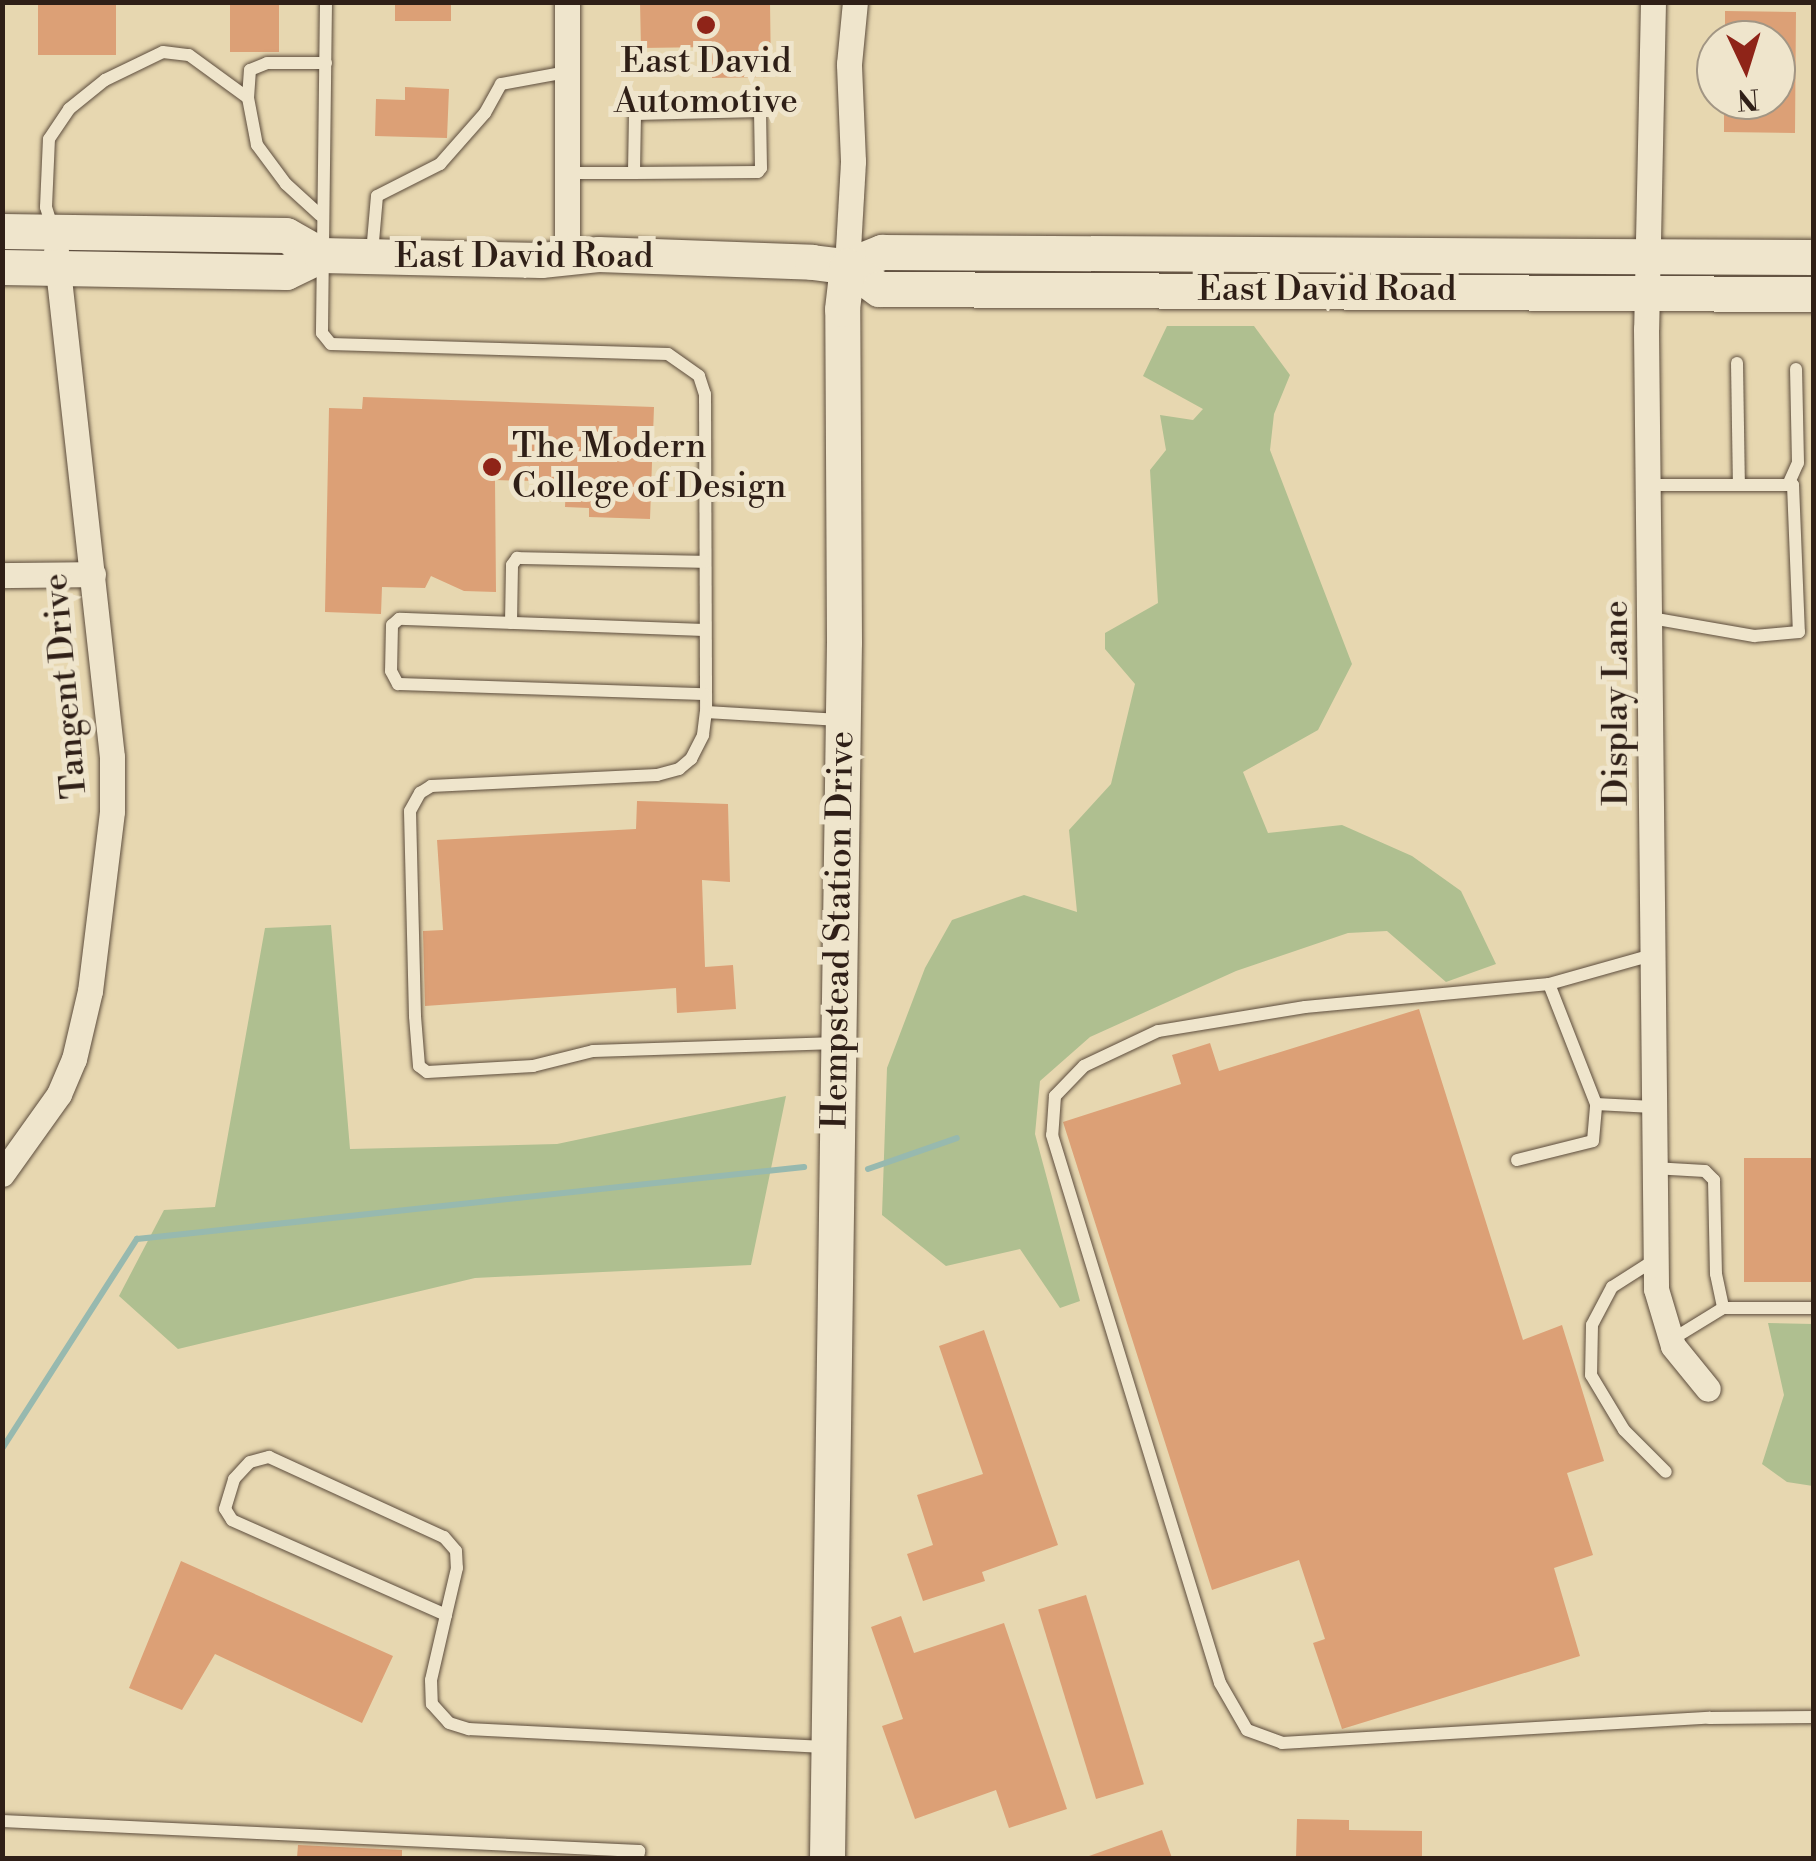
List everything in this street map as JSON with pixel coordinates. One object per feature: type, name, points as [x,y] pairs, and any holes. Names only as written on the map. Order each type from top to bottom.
[{"type":"street","points":[[567,2],[567,257]]},
{"type":"street","name":"Hempstead Station Drive","points":[[826,1858],[843,720],[842,309],[853,161],[848,64],[855,2]]},
{"type":"street","name":"Display Lane","points":[[1653,2],[1648,292],[1656,1290],[1671,1340],[1708,1389]]},
{"type":"street","name":"East David Road","points":[[2,231],[286,235],[320,255]]},
{"type":"street","name":"Tangent Drive","points":[[2,1174],[58,1094],[74,1059],[90,991],[112,811],[112,757],[53,231]]},
{"type":"street","name":"East David Road","points":[[2,267],[286,272],[320,255],[598,254],[847,266],[882,252],[1814,257]]},
{"type":"street","name":"East David Road","points":[[847,266],[879,290],[1814,294]]},
{"type":"street","points":[[2,575],[93,574]]},
{"type":"lane","points":[[326,2],[326,188],[320,215],[320,255],[322,333],[330,344],[668,354],[698,376],[705,394],[703,735],[691,759],[657,776],[431,786],[420,793],[410,811],[419,1066],[428,1072],[533,1066],[594,1051],[837,1043]]},
{"type":"lane","points":[[53,231],[46,207],[49,140],[69,109],[105,80],[163,52],[188,56],[248,98]]},
{"type":"lane","points":[[320,215],[286,184],[257,145],[248,98],[250,70],[266,63],[326,63]]},
{"type":"lane","points":[[372,256],[377,196],[440,164],[474,128],[501,84],[567,72]]},
{"type":"lane","points":[[567,173],[634,173],[758,172],[762,168],[760,111],[635,114],[634,173]]},
{"type":"lane","points":[[1738,362],[1739,484]]},
{"type":"lane","points":[[1788,484],[1798,463],[1796,369]]},
{"type":"lane","points":[[1651,485],[1793,484],[1799,632],[1754,636],[1651,618]]},
{"type":"lane","points":[[510,623],[512,566],[517,558],[704,562]]},
{"type":"lane","points":[[704,630],[399,619],[392,625],[391,671],[398,684],[705,694]]},
{"type":"lane","points":[[706,712],[843,720]]},
{"type":"lane","points":[[1652,955],[1549,984],[1304,1007],[1158,1031],[1084,1066],[1055,1096],[1052,1135],[1220,1682],[1247,1730],[1282,1743],[1662,1720],[1814,1717]]},
{"type":"lane","points":[[1517,1160],[1593,1141],[1596,1104],[1549,984]]},
{"type":"lane","points":[[1596,1104],[1653,1107]]},
{"type":"lane","points":[[1653,1168],[1704,1171],[1714,1180],[1716,1274],[1723,1308]]},
{"type":"lane","points":[[1656,1259],[1612,1287],[1592,1325],[1590,1375],[1624,1430],[1666,1472]]},
{"type":"lane","points":[[1671,1340],[1723,1308],[1814,1308]]},
{"type":"lane","points":[[446,1614],[232,1520],[225,1509],[234,1480],[250,1462],[268,1456],[444,1537],[456,1551],[458,1568],[431,1680],[432,1704],[449,1722],[469,1729],[826,1748]]},
{"type":"lane","points":[[2,1821],[638,1851],[638,1858]]},
{"type":"green space","points":[[1167,326],[1254,326],[1290,375],[1274,414],[1270,450],[1352,664],[1318,730],[1243,772],[1268,833],[1342,825],[1412,856],[1461,891],[1496,964],[1446,982],[1387,931],[1348,933],[1236,971],[1090,1037],[1040,1081],[1035,1134],[1080,1301],[1060,1308],[1020,1249],[946,1266],[882,1215],[887,1068],[925,968],[952,920],[1024,895],[1077,912],[1069,830],[1111,784],[1135,684],[1105,649],[1105,633],[1158,603],[1150,470],[1166,450],[1160,415],[1193,420],[1203,409],[1143,376]]},
{"type":"green space","points":[[331,925],[350,1149],[557,1144],[786,1096],[751,1265],[475,1278],[178,1349],[119,1296],[164,1210],[215,1207],[265,928]]},
{"type":"green space","points":[[1768,1323],[1813,1324],[1813,1486],[1787,1482],[1762,1464],[1784,1395]]},
{"type":"building","points":[[38,2],[116,2],[116,55],[38,55]]},
{"type":"building","points":[[230,2],[279,2],[279,52],[230,52]]},
{"type":"building","points":[[395,2],[451,2],[451,21],[395,21]]},
{"type":"building","name":"East David Automotive","points":[[640,2],[770,2],[771,77],[712,78],[712,47],[641,48]]},
{"type":"building","points":[[1725,11],[1796,12],[1796,20],[1725,20]]},
{"type":"building","points":[[405,87],[449,89],[447,138],[375,136],[376,99],[405,100]]},
{"type":"building","points":[[1724,120],[1795,120],[1795,133],[1724,132]]},
{"type":"building","name":"The Modern College of Design","points":[[363,397],[654,407],[650,519],[589,517],[589,508],[565,507],[566,482],[495,480],[496,592],[464,591],[431,576],[425,588],[382,587],[381,614],[325,612],[329,408],[362,409]]},
{"type":"building","points":[[637,801],[728,804],[730,882],[702,880],[705,967],[733,965],[736,1009],[677,1013],[676,988],[425,1006],[423,931],[443,930],[437,840],[636,829]]},
{"type":"building","points":[[1419,1009],[1523,1340],[1562,1325],[1604,1461],[1567,1473],[1593,1555],[1554,1568],[1580,1656],[1342,1729],[1313,1643],[1325,1639],[1299,1560],[1212,1590],[1063,1122],[1181,1084],[1172,1055],[1210,1043],[1219,1071]]},
{"type":"building","points":[[1744,1158],[1814,1158],[1814,1282],[1744,1282]]},
{"type":"building","points":[[984,1330],[1058,1545],[982,1572],[985,1581],[923,1601],[907,1554],[933,1545],[917,1495],[983,1474],[939,1346]]},
{"type":"building","points":[[181,1561],[393,1656],[362,1723],[215,1654],[182,1710],[129,1688]]},
{"type":"building","points":[[1086,1595],[1144,1784],[1096,1799],[1038,1610]]},
{"type":"building","points":[[901,1616],[914,1653],[1004,1623],[1067,1809],[1009,1828],[996,1790],[915,1819],[882,1726],[903,1719],[871,1627]]},
{"type":"building","points":[[1297,1819],[1349,1820],[1349,1830],[1422,1831],[1422,1858],[1296,1858]]},
{"type":"building","points":[[1162,1830],[1172,1858],[1089,1856]]},
{"type":"building","points":[[298,1845],[402,1850],[402,1858],[297,1858]]},
{"type":"waterway","points":[[868,1169],[957,1138]]},
{"type":"waterway","points":[[2,1449],[137,1239],[804,1167]]},
{"type":"place","name":"East David Automotive","points":[[706,25]]},
{"type":"place","name":"The Modern College of Design","points":[[492,467]]}]
